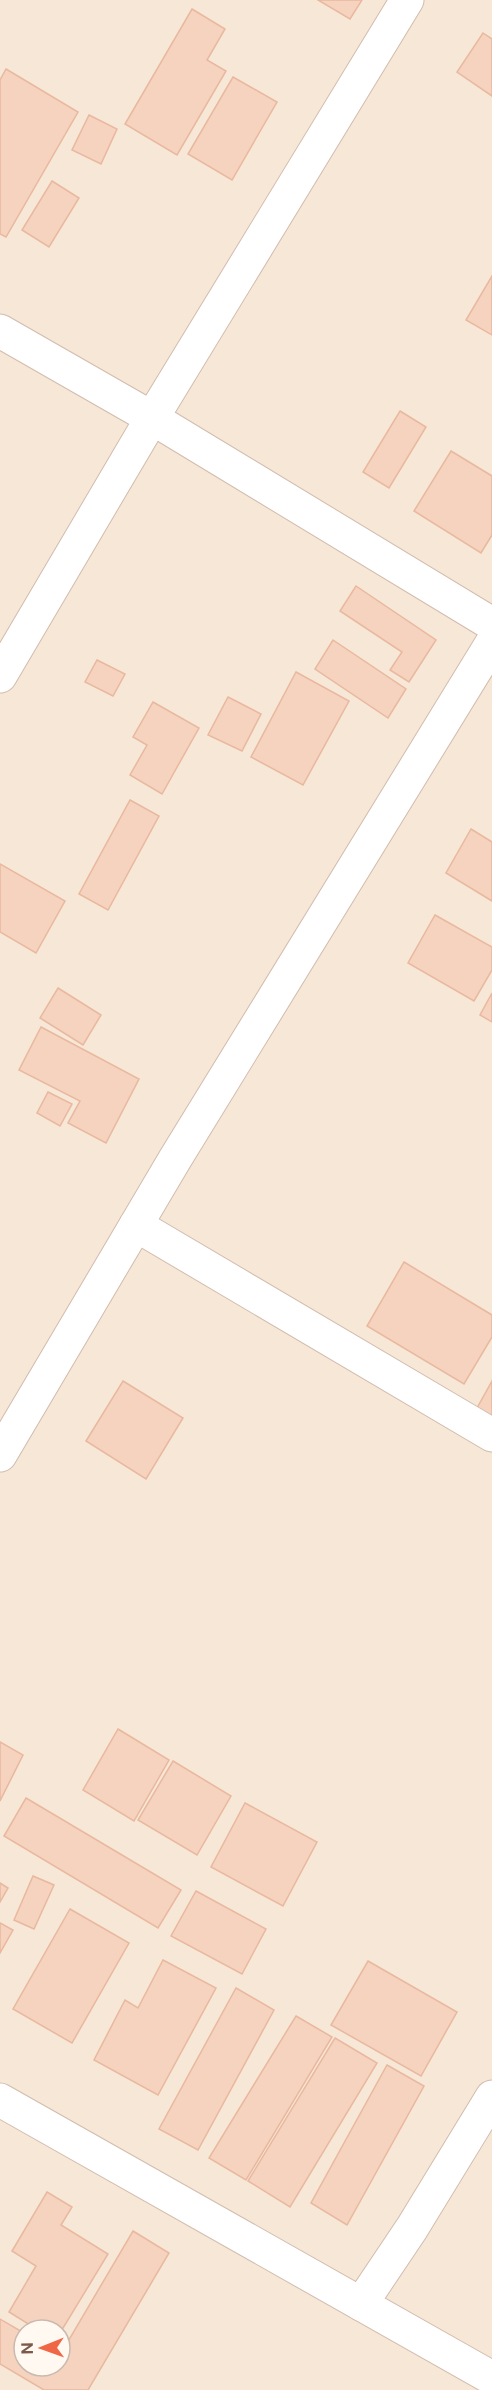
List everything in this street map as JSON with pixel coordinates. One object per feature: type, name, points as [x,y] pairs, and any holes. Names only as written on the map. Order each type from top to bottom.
[{"type":"street","points":[[0,676],[152,418],[407,0]]},
{"type":"street","points":[[0,331],[152,418],[492,624]]},
{"type":"street","points":[[0,1455],[136,1225],[492,643]]},
{"type":"street","points":[[136,1225],[492,1435]]},
{"type":"street","points":[[361,2304],[412,2228],[492,2097]]},
{"type":"street","points":[[0,2100],[492,2378]]},
{"type":"shaded area","points":[[0,0],[492,0],[492,2390],[0,2390]]},
{"type":"building","points":[[318,0],[362,0],[350,19]]},
{"type":"building","points":[[192,9],[225,29],[207,60],[226,71],[177,155],[125,124]]},
{"type":"building","points":[[483,33],[492,39],[492,96],[457,72]]},
{"type":"building","points":[[6,69],[78,112],[6,237],[0,234],[0,80]]},
{"type":"building","points":[[233,77],[277,102],[232,180],[188,154]]},
{"type":"building","points":[[89,115],[117,129],[101,164],[72,150]]},
{"type":"building","points":[[52,181],[79,198],[49,247],[22,230]]},
{"type":"building","points":[[492,276],[492,335],[466,320]]},
{"type":"building","points":[[400,411],[426,427],[389,488],[363,472]]},
{"type":"building","points":[[451,451],[492,476],[492,535],[481,553],[414,511]]},
{"type":"building","points":[[356,586],[436,640],[409,682],[390,670],[402,652],[340,611]]},
{"type":"building","points":[[333,640],[406,689],[388,718],[315,669]]},
{"type":"building","points":[[97,660],[125,674],[113,696],[85,682]]},
{"type":"building","points":[[296,672],[349,701],[303,785],[251,757]]},
{"type":"building","points":[[228,697],[261,714],[242,751],[208,735]]},
{"type":"building","points":[[153,702],[199,728],[162,794],[130,775],[147,745],[133,737]]},
{"type":"building","points":[[130,800],[159,816],[108,910],[79,894]]},
{"type":"building","points":[[471,829],[492,842],[492,901],[446,873]]},
{"type":"building","points":[[0,864],[65,901],[36,953],[0,932]]},
{"type":"building","points":[[435,915],[492,947],[492,970],[474,1001],[408,963]]},
{"type":"building","points":[[58,988],[101,1015],[83,1045],[40,1018]]},
{"type":"building","points":[[492,993],[492,1022],[480,1015]]},
{"type":"building","points":[[41,1027],[139,1079],[106,1143],[68,1123],[80,1101],[19,1070]]},
{"type":"building","points":[[48,1092],[72,1104],[60,1126],[37,1113]]},
{"type":"building","points":[[404,1262],[492,1315],[492,1337],[464,1384],[367,1326]]},
{"type":"building","points":[[123,1381],[183,1418],[146,1479],[86,1441]]},
{"type":"building","points":[[492,1381],[492,1428],[472,1417]]},
{"type":"building","points":[[118,1729],[169,1760],[134,1821],[83,1790]]},
{"type":"building","points":[[0,1742],[23,1755],[0,1801]]},
{"type":"building","points":[[173,1761],[231,1796],[197,1855],[138,1820]]},
{"type":"building","points":[[26,1798],[181,1890],[158,1928],[4,1836]]},
{"type":"building","points":[[245,1803],[317,1842],[283,1906],[211,1867]]},
{"type":"building","points":[[33,1876],[54,1885],[34,1929],[14,1920]]},
{"type":"building","points":[[0,1883],[8,1888],[0,1902]]},
{"type":"building","points":[[196,1891],[266,1929],[242,1974],[171,1936]]},
{"type":"building","points":[[70,1909],[129,1943],[72,2043],[13,2009]]},
{"type":"building","points":[[0,1923],[13,1930],[0,1953]]},
{"type":"building","points":[[163,1960],[216,1988],[158,2095],[94,2060],[125,2000],[138,2008]]},
{"type":"building","points":[[368,1961],[457,2012],[421,2076],[331,2025]]},
{"type":"building","points":[[236,1988],[274,2010],[198,2150],[159,2129]]},
{"type":"building","points":[[296,2016],[332,2037],[246,2180],[209,2158]]},
{"type":"building","points":[[335,2038],[377,2063],[290,2207],[248,2181]]},
{"type":"building","points":[[387,2065],[424,2086],[347,2225],[311,2203]]},
{"type":"building","points":[[47,2192],[72,2207],[61,2225],[108,2254],[69,2318],[19,2318],[9,2312],[36,2266],[12,2251]]},
{"type":"building","points":[[133,2231],[169,2253],[88,2390],[44,2390],[24,2378],[72,2378],[72,2335]]},
{"type":"building","points":[[0,2319],[12,2326],[12,2371],[0,2364]]}]
